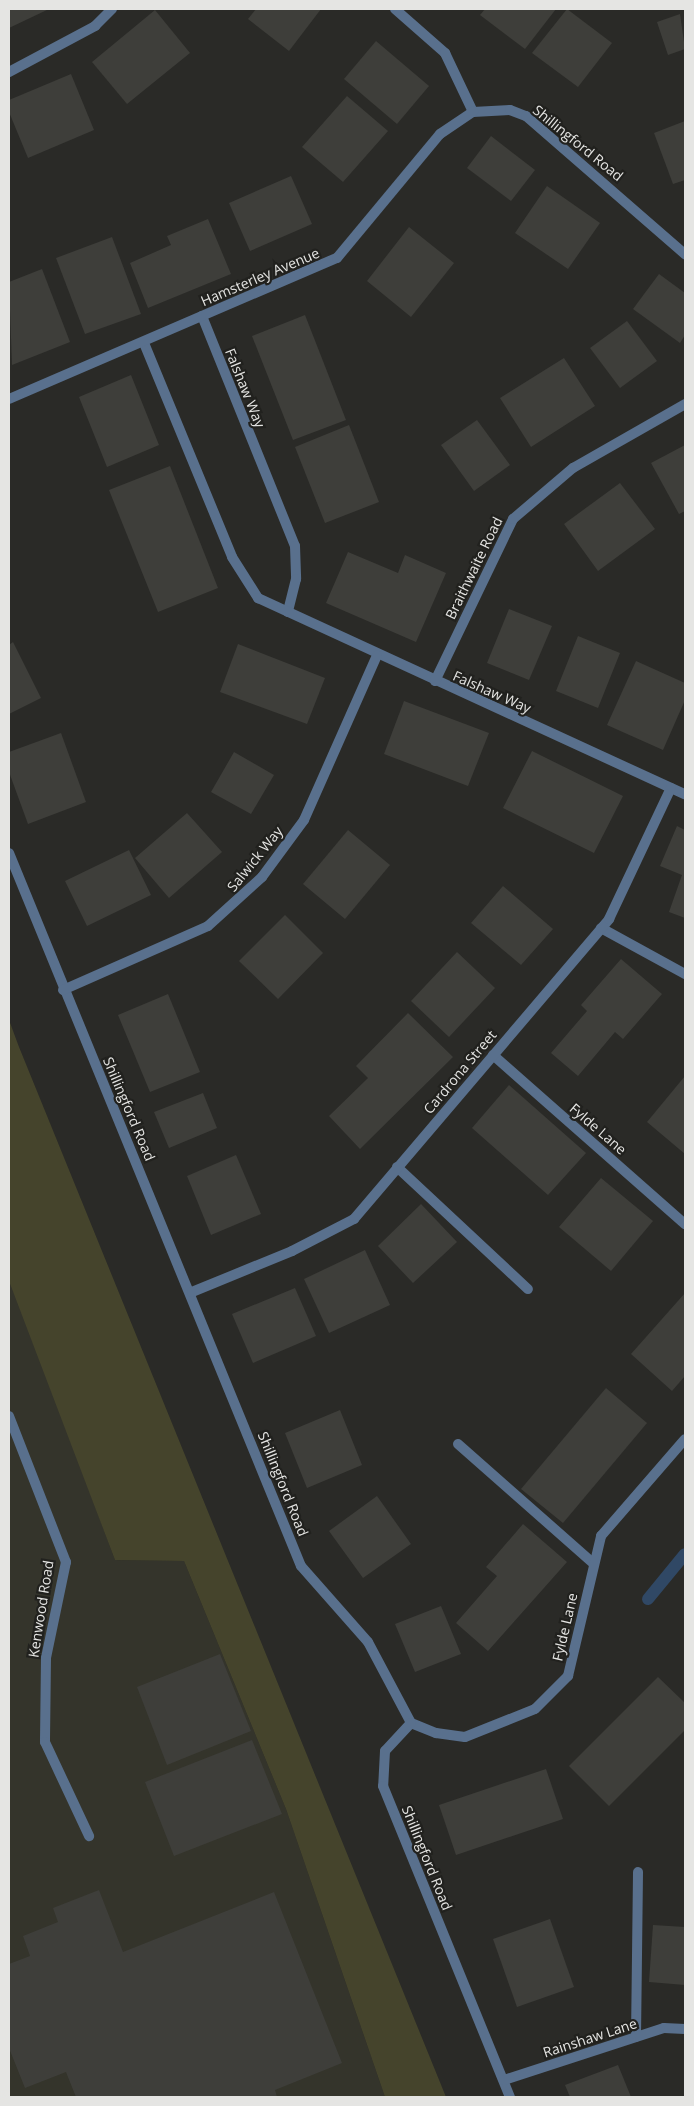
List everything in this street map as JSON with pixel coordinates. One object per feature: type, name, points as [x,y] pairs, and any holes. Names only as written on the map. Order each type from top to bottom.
[{"type":"street","points":[[9,72],[95,26],[112,9]]},
{"type":"street","points":[[395,9],[445,53],[473,112]]},
{"type":"street","name":"Shillingford Road","points":[[473,112],[510,110],[526,116],[685,254]]},
{"type":"street","name":"Hamsterley Avenue","points":[[9,399],[144,343],[337,258],[440,134],[473,112]]},
{"type":"street","name":"Falshaw Way","points":[[202,316],[295,546],[296,579],[288,612]]},
{"type":"street","name":"Falshaw Way","points":[[144,343],[232,557],[258,598],[377,655],[685,794]]},
{"type":"street","name":"Braithwaite Road","points":[[435,681],[513,519],[573,468],[685,404]]},
{"type":"street","name":"Salwick Way","points":[[63,990],[208,926],[252,889],[304,820],[377,655]]},
{"type":"street","name":"Cardrona Street","points":[[192,1292],[292,1251],[354,1219],[609,919],[671,788]]},
{"type":"street","name":"Shillingford Road","points":[[9,854],[63,990],[192,1292],[301,1566],[368,1642],[411,1723],[384,1751],[383,1786],[510,2097]]},
{"type":"street","points":[[600,928],[685,974]]},
{"type":"street","name":"Fylde Lane","points":[[493,1055],[685,1224]]},
{"type":"street","points":[[397,1167],[528,1290]]},
{"type":"street","name":"Kenwood Road","points":[[9,1416],[66,1562],[46,1658],[45,1742],[89,1836]]},
{"type":"street","name":"Fylde Lane","points":[[411,1723],[436,1733],[465,1737],[535,1709],[568,1676],[601,1536],[685,1439]]},
{"type":"street","points":[[458,1444],[594,1564]]},
{"type":"street","points":[[636,2037],[638,1872]]},
{"type":"street","name":"Rainshaw Lane","points":[[504,2080],[664,2028],[685,2029]]},
{"type":"shaded area","points":[[9,1020],[446,2097],[385,2097],[286,1809],[184,1561],[115,1560],[9,1281]]},
{"type":"shaded area","points":[[9,1274],[115,1560],[184,1561],[286,1809],[385,2097],[9,2097]]},
{"type":"building","points":[[9,9],[49,9],[9,28]]},
{"type":"building","points":[[256,9],[321,9],[289,51],[248,19]]},
{"type":"building","points":[[485,9],[556,9],[525,49],[480,15]]},
{"type":"building","points":[[567,9],[612,43],[578,87],[532,53]]},
{"type":"building","points":[[155,10],[190,53],[127,104],[92,62]]},
{"type":"building","points":[[680,14],[685,49],[668,55],[657,22]]},
{"type":"building","points":[[376,41],[429,86],[397,124],[344,79]]},
{"type":"building","points":[[71,74],[94,130],[28,158],[9,112],[9,100]]},
{"type":"building","points":[[347,96],[388,131],[343,182],[302,147]]},
{"type":"building","points":[[685,121],[685,180],[673,184],[654,133]]},
{"type":"building","points":[[491,136],[535,170],[511,201],[467,168]]},
{"type":"building","points":[[291,176],[312,224],[250,251],[229,203]]},
{"type":"building","points":[[547,186],[600,223],[568,269],[515,233]]},
{"type":"building","points":[[208,219],[231,274],[148,308],[130,263],[171,245],[167,236]]},
{"type":"building","points":[[409,227],[454,263],[411,317],[367,281]]},
{"type":"building","points":[[112,237],[141,314],[85,334],[56,258]]},
{"type":"building","points":[[42,269],[70,342],[12,365],[9,282]]},
{"type":"building","points":[[659,274],[685,293],[685,335],[680,343],[633,309]]},
{"type":"building","points":[[305,315],[346,420],[293,440],[252,336]]},
{"type":"building","points":[[627,321],[657,361],[620,388],[590,348]]},
{"type":"building","points":[[564,358],[595,406],[531,447],[500,398]]},
{"type":"building","points":[[131,375],[159,445],[107,467],[79,397]]},
{"type":"building","points":[[477,420],[510,465],[474,491],[441,445]]},
{"type":"building","points":[[349,425],[379,502],[325,523],[295,447]]},
{"type":"building","points":[[685,445],[685,511],[679,514],[651,463]]},
{"type":"building","points":[[170,466],[218,588],[158,612],[109,490]]},
{"type":"building","points":[[620,483],[655,529],[598,571],[564,524]]},
{"type":"building","points":[[348,552],[398,573],[405,555],[446,573],[416,642],[326,603]]},
{"type":"building","points":[[509,609],[552,626],[529,680],[487,663]]},
{"type":"building","points":[[578,636],[620,653],[598,708],[556,691]]},
{"type":"building","points":[[13,642],[41,698],[9,714],[9,645]]},
{"type":"building","points":[[238,644],[325,678],[307,724],[220,692]]},
{"type":"building","points":[[636,661],[685,683],[685,700],[663,750],[607,725]]},
{"type":"building","points":[[404,701],[489,733],[468,786],[384,754]]},
{"type":"building","points":[[61,733],[86,802],[28,824],[9,772],[9,752]]},
{"type":"building","points":[[532,751],[623,796],[594,853],[503,808]]},
{"type":"building","points":[[234,752],[274,775],[251,814],[211,792]]},
{"type":"building","points":[[187,813],[222,852],[169,898],[135,858]]},
{"type":"building","points":[[677,826],[685,830],[685,918],[669,912],[682,875],[660,866]]},
{"type":"building","points":[[348,830],[390,865],[345,919],[303,884]]},
{"type":"building","points":[[129,850],[151,895],[87,926],[65,881]]},
{"type":"building","points":[[503,886],[553,929],[521,965],[471,923]]},
{"type":"building","points":[[285,915],[323,953],[278,999],[239,961]]},
{"type":"building","points":[[457,952],[495,988],[449,1037],[411,1001]]},
{"type":"building","points":[[621,959],[662,994],[623,1039],[615,1032],[578,1076],[551,1053],[587,1011],[581,1005]]},
{"type":"building","points":[[168,994],[200,1072],[150,1092],[118,1015]]},
{"type":"building","points":[[408,1013],[453,1057],[360,1149],[329,1116],[368,1078],[356,1066]]},
{"type":"building","points":[[685,1076],[685,1154],[647,1122]]},
{"type":"building","points":[[509,1085],[586,1153],[548,1195],[472,1128]]},
{"type":"building","points":[[203,1093],[217,1128],[169,1148],[154,1112]]},
{"type":"building","points":[[236,1155],[261,1214],[211,1235],[187,1176]]},
{"type":"building","points":[[601,1178],[653,1221],[611,1271],[559,1227]]},
{"type":"building","points":[[421,1204],[457,1242],[413,1283],[378,1246]]},
{"type":"building","points":[[365,1250],[390,1305],[329,1333],[304,1279]]},
{"type":"building","points":[[295,1288],[316,1336],[253,1363],[232,1314]]},
{"type":"building","points":[[685,1293],[685,1376],[672,1391],[631,1354]]},
{"type":"building","points":[[606,1388],[647,1423],[563,1523],[521,1489]]},
{"type":"building","points":[[340,1410],[362,1465],[307,1488],[285,1433]]},
{"type":"building","points":[[377,1496],[411,1544],[363,1578],[329,1531]]},
{"type":"building","points":[[523,1524],[567,1562],[488,1651],[456,1623],[497,1576],[486,1567]]},
{"type":"building","points":[[441,1606],[461,1654],[415,1672],[395,1624]]},
{"type":"building","points":[[220,1654],[251,1731],[167,1765],[137,1687]]},
{"type":"building","points":[[658,1677],[685,1703],[685,1730],[609,1806],[569,1766]]},
{"type":"building","points":[[252,1740],[282,1814],[174,1856],[145,1782]]},
{"type":"building","points":[[546,1769],[563,1819],[456,1855],[439,1805]]},
{"type":"building","points":[[99,1890],[123,1952],[274,1892],[342,2063],[275,2090],[277,2097],[76,2097],[66,2072],[25,2088],[9,2048],[9,1964],[30,1956],[23,1936],[58,1922],[53,1908]]},
{"type":"building","points":[[550,1919],[574,1987],[517,2007],[493,1939]]},
{"type":"building","points":[[653,1925],[685,1927],[685,1985],[649,1982]]},
{"type":"building","points":[[618,2065],[631,2097],[570,2097],[565,2085]]},
{"type":"waterway","points":[[648,1599],[685,1554]]}]
